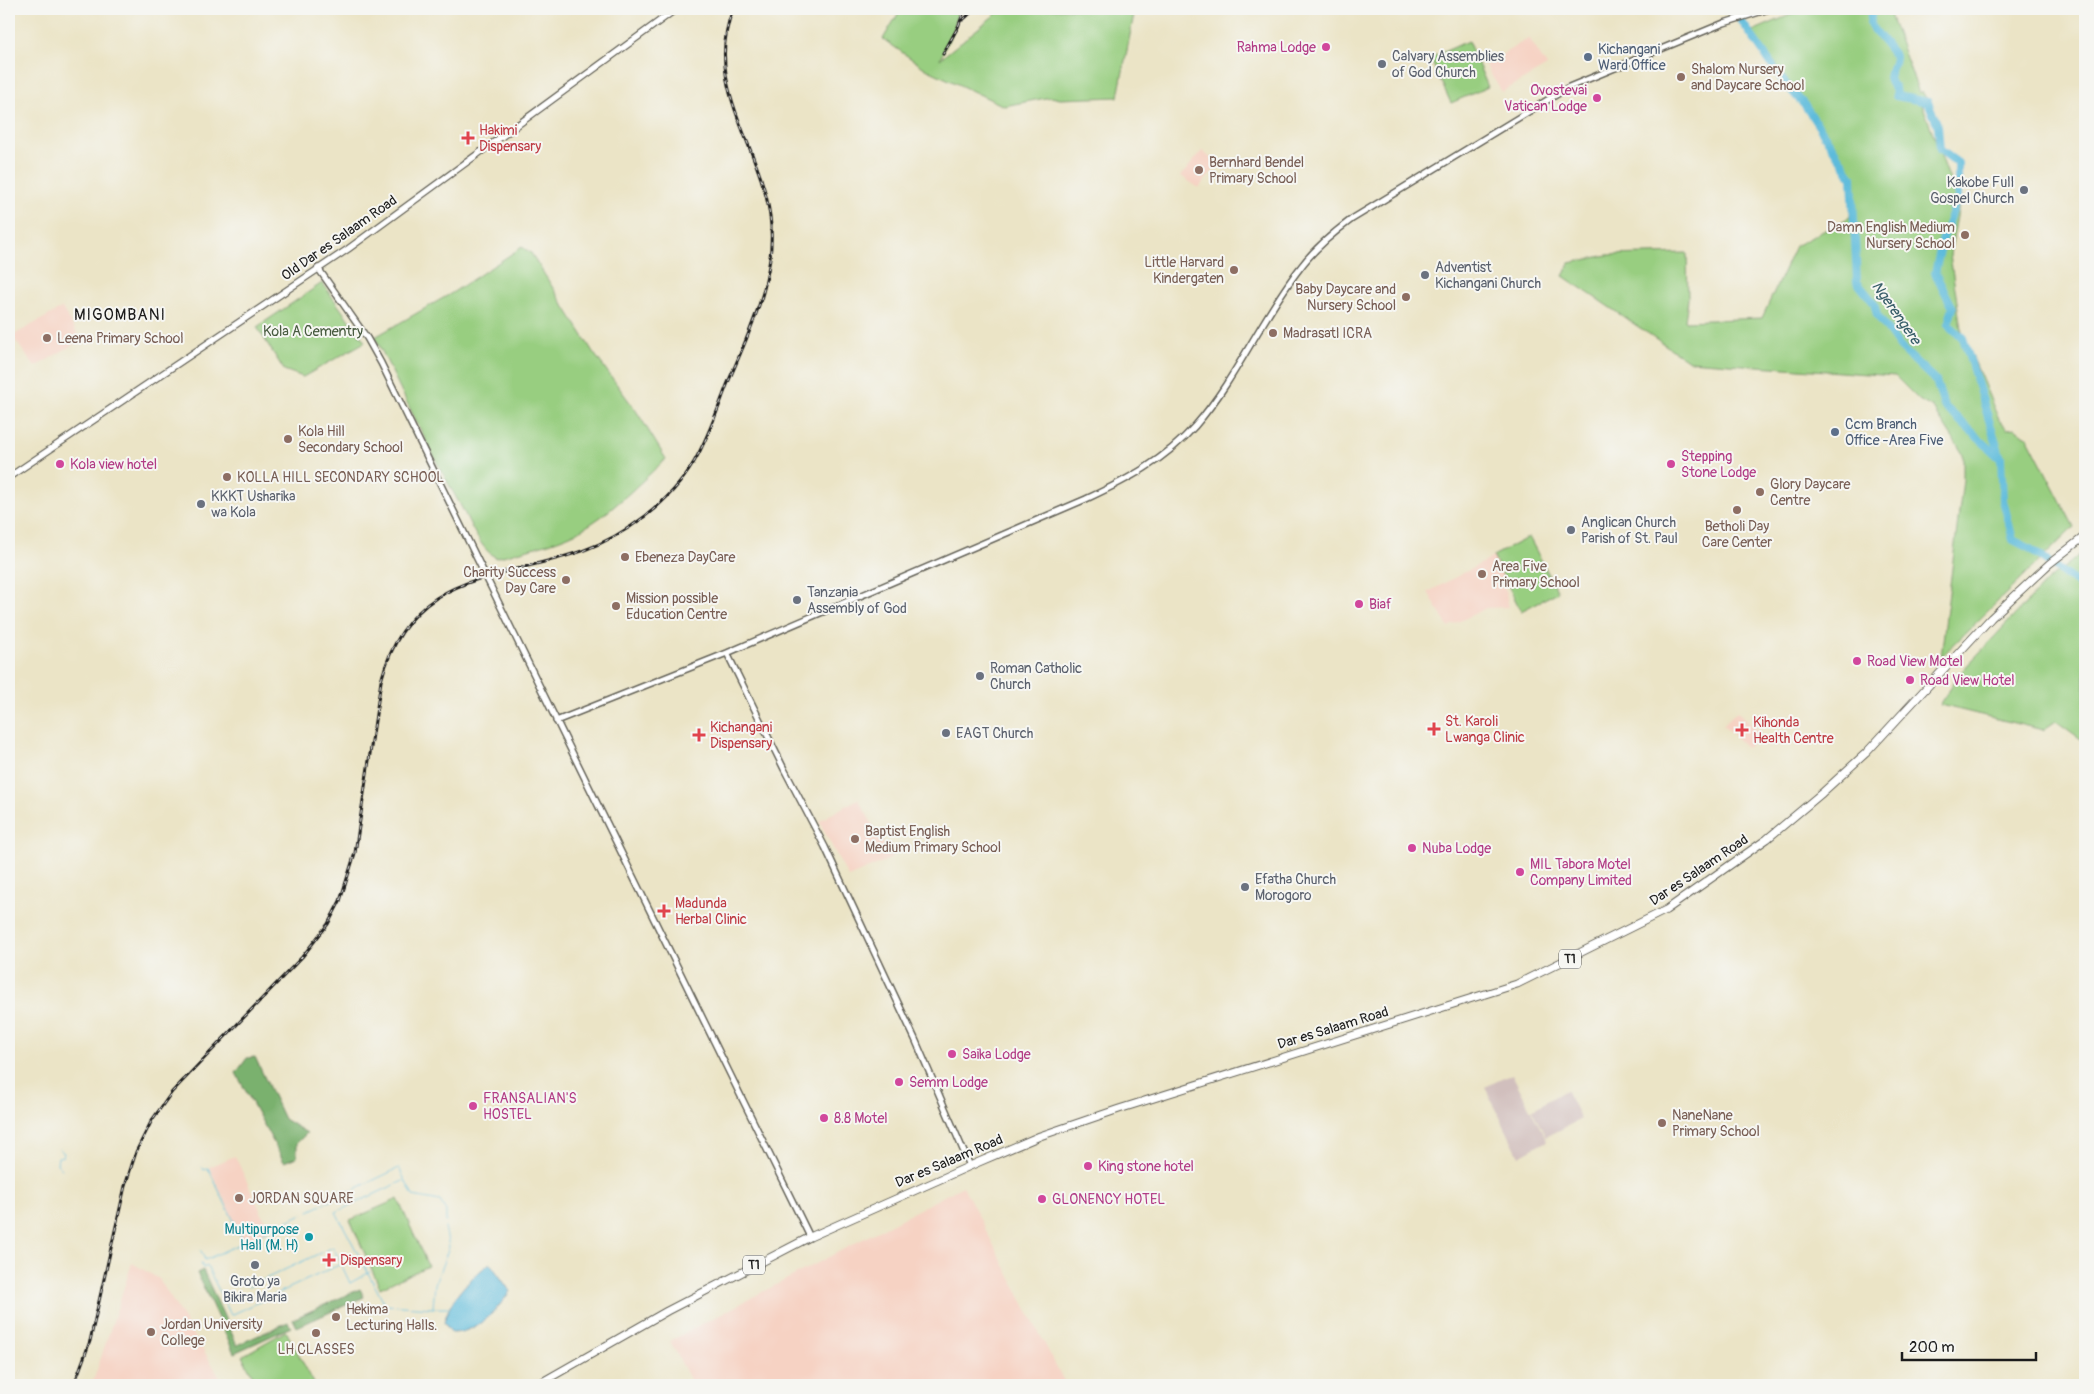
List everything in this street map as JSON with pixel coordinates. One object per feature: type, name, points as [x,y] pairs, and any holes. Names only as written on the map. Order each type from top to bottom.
[{"type":"highway","name":"Dar es Salaam Road","points":[[537,1385],[667,1311],[810,1237],[1040,1136],[1118,1109],[1517,984],[1666,910],[1767,839],[1822,793],[1866,753],[1991,618],[2049,564],[2085,536]]},
{"type":"main road","name":"Old Dar es Salaam Road","points":[[9,477],[318,268],[676,9]]},
{"type":"street","points":[[556,720],[727,653],[1086,499],[1150,466],[1187,435],[1201,419],[1300,267],[1343,226],[1569,88],[1724,23],[1769,9]]},
{"type":"street","points":[[318,268],[367,338],[381,363],[810,1237]]},
{"type":"street","points":[[727,653],[825,847],[914,1039],[970,1166]]},
{"type":"shaded area","points":[[1529,38],[1547,66],[1502,92],[1485,65]]},
{"type":"shaded area","name":"Bernhard Bendel Primary School","points":[[1202,151],[1218,164],[1199,188],[1181,176]]},
{"type":"shaded area","name":"Leena Primary School","points":[[62,308],[81,340],[35,367],[12,336]]},
{"type":"shaded area","name":"Area Five Primary School","points":[[1497,555],[1509,607],[1486,608],[1448,627],[1428,592]]},
{"type":"shaded area","name":"Kihonda Health Centre","points":[[1737,711],[1761,734],[1747,748],[1723,725]]},
{"type":"shaded area","name":"Baptist English Medium Primary School","points":[[858,799],[892,858],[848,877],[819,821]]},
{"type":"shaded area","points":[[1512,1074],[1547,1141],[1519,1156],[1485,1087]]},
{"type":"shaded area","points":[[1566,1090],[1581,1119],[1546,1137],[1532,1110]]},
{"type":"shaded area","name":"JORDAN SQUARE","points":[[235,1156],[269,1229],[244,1241],[209,1167]]},
{"type":"shaded area","points":[[963,1186],[1066,1385],[693,1385],[670,1341]]},
{"type":"shaded area","name":"Jordan University College","points":[[132,1263],[159,1279],[225,1385],[92,1385]]},
{"type":"green space","points":[[901,9],[958,9],[954,28],[940,59],[1002,9],[1135,9],[1118,97],[1060,99],[1051,97],[1004,106],[926,69],[883,39]]},
{"type":"green space","points":[[1804,9],[1888,9],[1919,93],[1922,91],[1926,98],[1921,101],[1959,205],[1950,255],[1961,329],[1999,420],[2007,429],[2015,428],[2028,438],[2074,527],[1941,657],[1963,480],[1963,454],[1933,408],[1919,400],[1895,376],[1689,361],[1563,276],[1570,263],[1607,255],[1687,253],[1688,299],[1685,321],[1762,318],[1795,246],[1850,217],[1852,177],[1776,64],[1750,32]]},
{"type":"green space","points":[[1468,41],[1488,87],[1451,103],[1430,58]]},
{"type":"green space","points":[[522,247],[531,253],[593,352],[637,412],[666,459],[601,517],[577,532],[558,540],[496,558],[480,542],[472,528],[375,337],[452,293]]},
{"type":"green space","name":"Kola A Cementry","points":[[322,283],[365,342],[303,377],[284,370],[257,327]]},
{"type":"green space","points":[[1529,537],[1558,592],[1521,611],[1493,556]]},
{"type":"green space","points":[[2085,551],[2085,742],[2056,721],[2043,730],[1940,705],[1961,672],[2048,580]]},
{"type":"green space","points":[[255,1057],[284,1119],[307,1133],[297,1143],[297,1157],[284,1162],[236,1073],[247,1058]]},
{"type":"green space","points":[[398,1199],[428,1266],[380,1288],[350,1220]]},
{"type":"green space","points":[[203,1270],[237,1345],[288,1322],[291,1327],[234,1353],[197,1273]]},
{"type":"green space","points":[[360,1289],[364,1297],[297,1327],[293,1319]]},
{"type":"green space","points":[[286,1331],[315,1385],[258,1385],[242,1356]]},
{"type":"water","points":[[490,1263],[510,1291],[493,1313],[478,1325],[461,1332],[452,1333],[444,1323],[451,1305],[468,1282]]},
{"type":"waterway","name":"Ngerengere","points":[[1733,9],[1784,82],[1806,107],[1852,177],[1857,282],[1874,303],[1877,315],[1900,347],[1936,381],[1944,406],[2001,459],[2003,500],[2013,540],[2029,548],[2081,586],[2085,597]]},
{"type":"waterway","points":[[1872,9],[1870,24],[1895,56],[1889,76],[1891,84],[1895,88],[1896,96],[1928,102],[1938,126],[1940,150],[1958,163],[1958,197],[1942,241],[1935,273],[1953,308],[1948,324],[1963,338],[2001,458]]},
{"type":"waterway","points":[[59,1149],[64,1153],[63,1156],[58,1157],[57,1164],[62,1169]]},
{"type":"waterway","points":[[202,1167],[204,1170],[208,1168],[244,1242]]},
{"type":"waterway","points":[[309,1211],[399,1168]]},
{"type":"waterway","points":[[400,1170],[413,1196],[440,1201],[446,1211],[446,1222]]},
{"type":"waterway","points":[[403,1181],[336,1212],[385,1305],[433,1308]]},
{"type":"waterway","points":[[262,1233],[302,1214]]},
{"type":"waterway","points":[[445,1227],[449,1247],[435,1284],[433,1308],[448,1308]]},
{"type":"waterway","points":[[201,1251],[205,1260],[253,1238]]},
{"type":"waterway","points":[[248,1287],[333,1247],[341,1263]]},
{"type":"waterway","points":[[201,1263],[203,1268],[207,1266],[231,1315],[341,1264],[350,1283],[370,1272]]},
{"type":"railway","points":[[74,1385],[90,1341],[125,1186],[136,1152],[152,1120],[172,1092],[302,957],[328,924],[340,901],[355,853],[381,681],[394,645],[412,618],[434,599],[459,586],[487,576],[582,551],[615,536],[646,516],[673,491],[694,462],[704,444],[760,303],[770,260],[770,216],[756,164],[736,114],[729,89],[725,63],[726,37],[733,9]]},
{"type":"railway","points":[[943,54],[958,27],[965,9]]},
{"type":"railway","points":[[963,20],[975,9]]},
{"type":"place","name":"Rahma Lodge","points":[[1326,47]]},
{"type":"place","name":"Kichangani Ward Office","points":[[1588,57]]},
{"type":"place","name":"Calvary Assemblies of God Church","points":[[1382,64]]},
{"type":"place","name":"Shalom Nursery and Daycare School","points":[[1681,77]]},
{"type":"place","name":"Ovostevai Vatican Lodge","points":[[1597,98]]},
{"type":"place","name":"Hakimi Dispensary","points":[[468,138]]},
{"type":"place","name":"Bernhard Bendel Primary School","points":[[1199,170]]},
{"type":"place","name":"Kakobe Full Gospel Church","points":[[2024,190]]},
{"type":"place","name":"Damn English Medium Nursery School","points":[[1965,235]]},
{"type":"place","name":"Little Harvard Kindergaten","points":[[1234,270]]},
{"type":"place","name":"Adventist Kichangani Church","points":[[1425,275]]},
{"type":"place","name":"Baby Daycare and Nursery School","points":[[1406,297]]},
{"type":"place","name":"Madrasatl ICRA","points":[[1273,333]]},
{"type":"place","name":"Leena Primary School","points":[[47,338]]},
{"type":"place","name":"Ccm Branch Office -Area Five","points":[[1835,432]]},
{"type":"place","name":"Kola Hill Secondary School","points":[[288,439]]},
{"type":"place","name":"Kola view hotel","points":[[60,464]]},
{"type":"place","name":"Stepping Stone Lodge","points":[[1671,464]]},
{"type":"place","name":"KOLLA HILL SECONDARY SCHOOL","points":[[227,477]]},
{"type":"place","name":"Glory Daycare Centre","points":[[1760,492]]},
{"type":"place","name":"KKKT Usharika wa Kola","points":[[201,504]]},
{"type":"place","name":"Betholi Day Care Center","points":[[1737,510]]},
{"type":"place","name":"Anglican Church Parish of St. Paul","points":[[1571,530]]},
{"type":"place","name":"Ebeneza DayCare","points":[[625,557]]},
{"type":"place","name":"Area Five Primary School","points":[[1482,574]]},
{"type":"place","name":"Charity Success Day Care","points":[[566,580]]},
{"type":"place","name":"Tanzania Assembly of God","points":[[797,600]]},
{"type":"place","name":"Biaf","points":[[1359,604]]},
{"type":"place","name":"Mission possible Education Centre","points":[[616,606]]},
{"type":"place","name":"Road View Motel","points":[[1857,661]]},
{"type":"place","name":"Roman Catholic Church","points":[[980,676]]},
{"type":"place","name":"Road View Hotel","points":[[1910,680]]},
{"type":"place","name":"St. Karoli Lwanga Clinic","points":[[1434,729]]},
{"type":"place","name":"Kihonda Health Centre","points":[[1742,730]]},
{"type":"place","name":"EAGT Church","points":[[946,733]]},
{"type":"place","name":"Kichangani Dispensary","points":[[699,735]]},
{"type":"place","name":"Baptist English Medium Primary School","points":[[855,839]]},
{"type":"place","name":"Nuba Lodge","points":[[1412,848]]},
{"type":"place","name":"MIL Tabora Motel Company Limited","points":[[1520,872]]},
{"type":"place","name":"Efatha Church Morogoro","points":[[1245,887]]},
{"type":"place","name":"Madunda Herbal Clinic","points":[[664,911]]},
{"type":"place","name":"Saika Lodge","points":[[952,1054]]},
{"type":"place","name":"Semm Lodge","points":[[899,1082]]},
{"type":"place","name":"FRANSALIAN'S HOSTEL","points":[[473,1106]]},
{"type":"place","name":"8.8 Motel","points":[[824,1118]]},
{"type":"place","name":"NaneNane Primary School","points":[[1662,1123]]},
{"type":"place","name":"King stone hotel","points":[[1088,1166]]},
{"type":"place","name":"JORDAN SQUARE","points":[[239,1198]]},
{"type":"place","name":"GLONENCY HOTEL","points":[[1042,1199]]},
{"type":"place","name":"Multipurpose Hall (M. H)","points":[[309,1237]]},
{"type":"place","name":"Dispensary","points":[[329,1260]]},
{"type":"place","name":"Groto ya Bikira Maria","points":[[255,1265]]},
{"type":"place","name":"Hekima Lecturing Halls.","points":[[336,1317]]},
{"type":"place","name":"Jordan University College","points":[[151,1332]]},
{"type":"place","name":"LH CLASSES","points":[[316,1333]]},
{"type":"district","name":"MIGOMBANI","points":[[120,315]]}]
